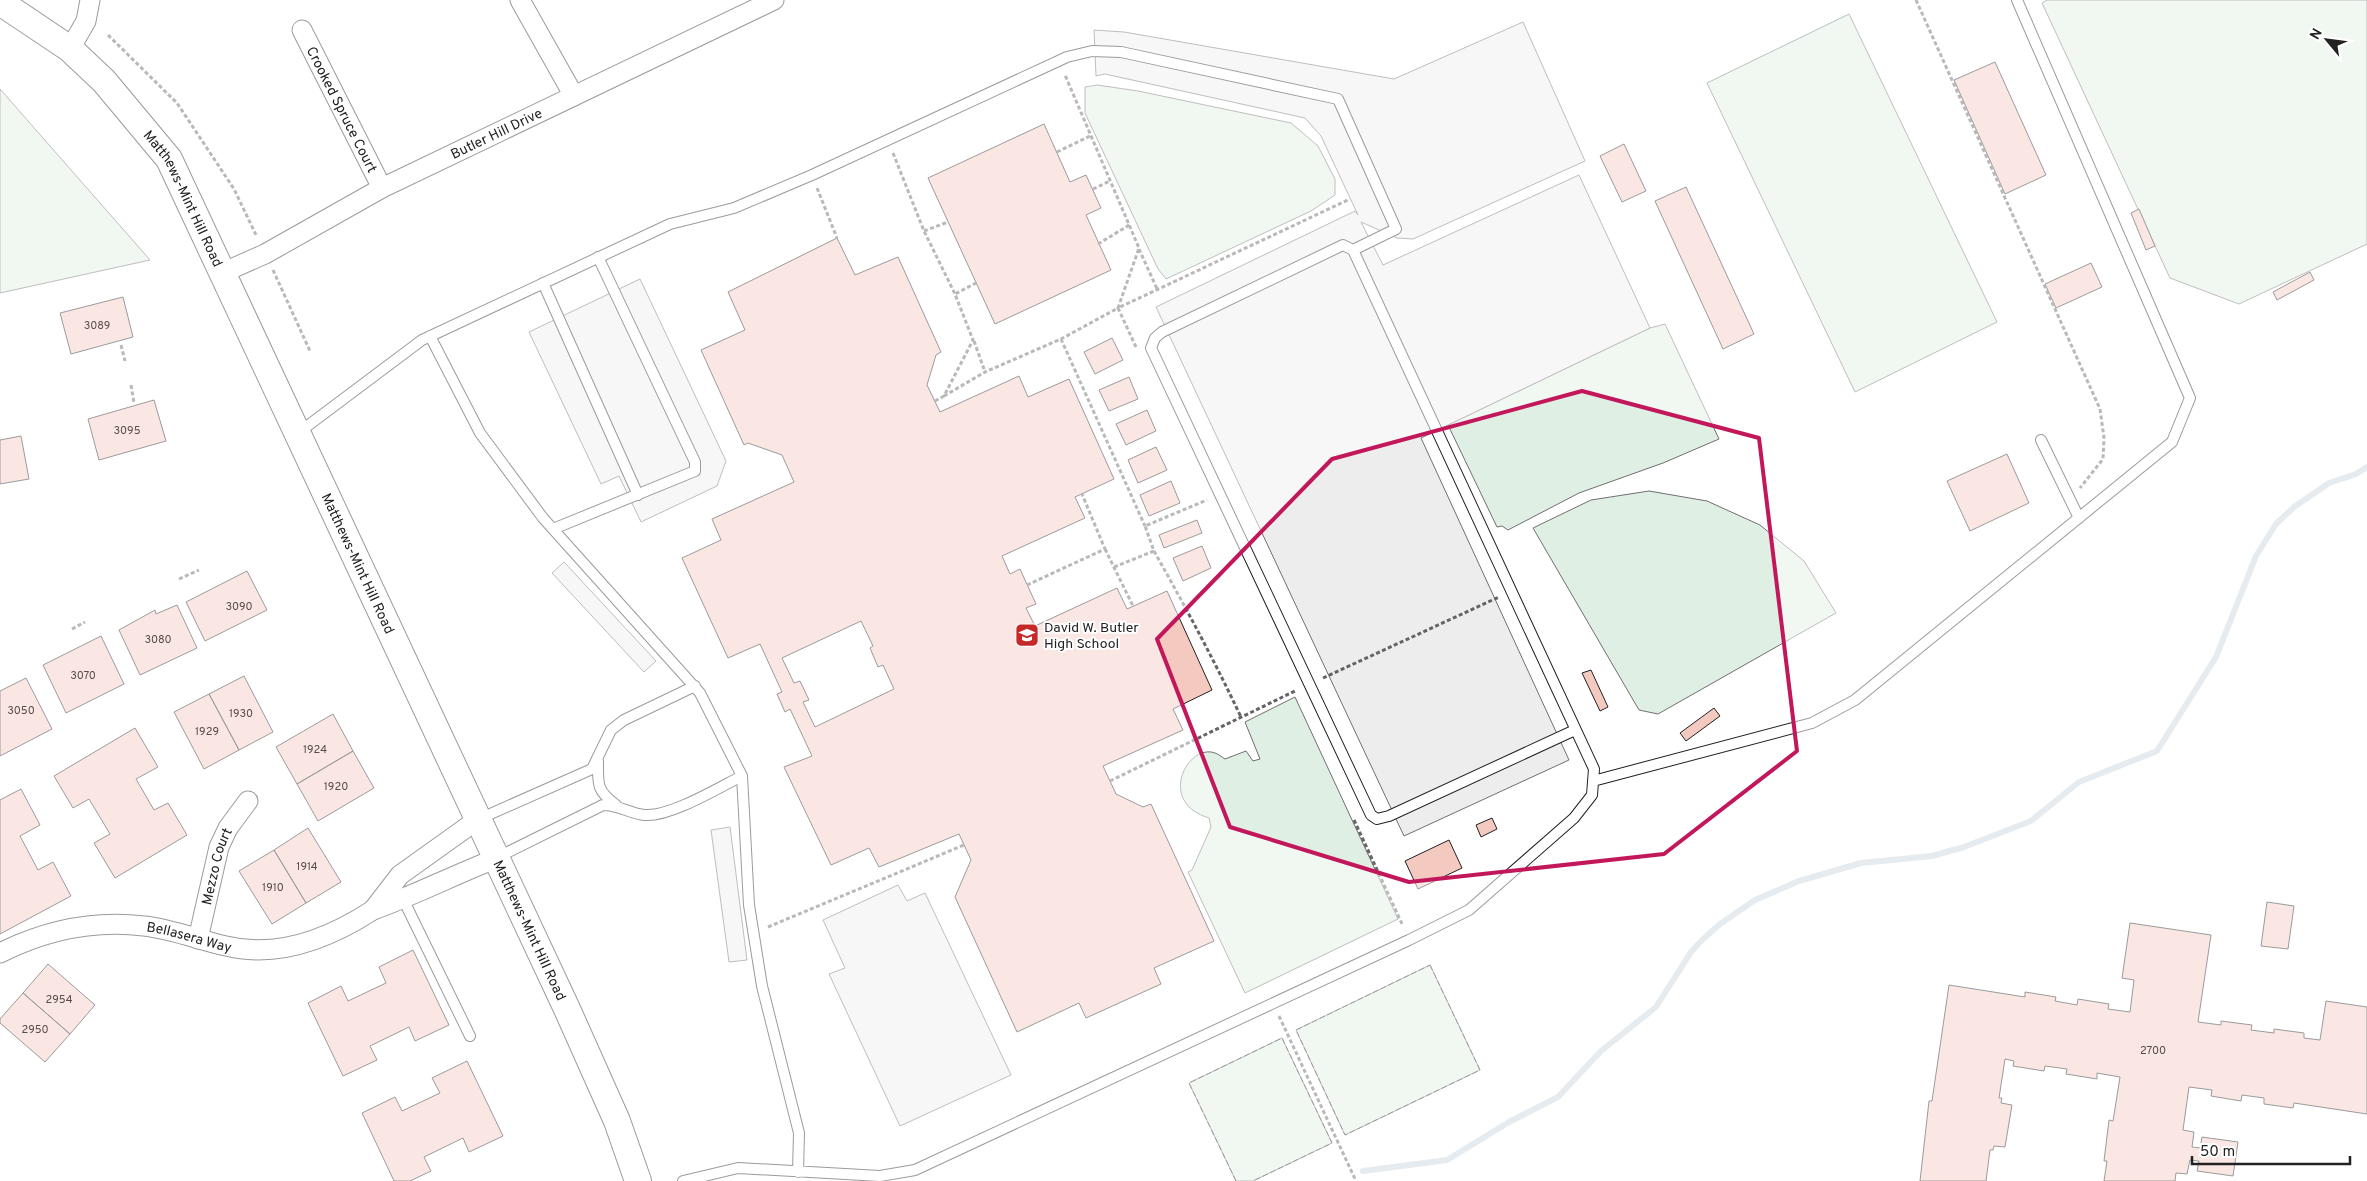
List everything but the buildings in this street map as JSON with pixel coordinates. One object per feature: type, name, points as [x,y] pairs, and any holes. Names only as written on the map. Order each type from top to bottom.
[{"type":"street","points":[[70,49],[86,21],[90,0]]},
{"type":"street","points":[[520,0],[574,96]]},
{"type":"street","name":"Butler Hill Drive","points":[[222,273],[264,254],[382,188],[766,1]]},
{"type":"street","name":"Matthews-Mint Hill Road","points":[[0,2],[70,49],[104,80],[169,159],[495,859],[567,1009],[617,1121],[638,1181]]},
{"type":"street","name":"Crooked Spruce Court","points":[[302,30],[382,188]]},
{"type":"street","name":"Mezzo Court","points":[[198,939],[219,846],[228,828],[248,801]]},
{"type":"street","name":"Bellasera Way","points":[[373,910],[400,875],[477,820]]},
{"type":"street","name":"Bellasera Way","points":[[0,953],[29,940],[65,929],[92,925],[146,926],[228,947],[272,949],[295,946],[334,934],[373,910],[403,900],[440,880],[495,859]]},
{"type":"lane","points":[[1593,781],[1812,723],[1856,700],[2172,442],[2190,398],[2017,0]]},
{"type":"lane","points":[[297,433],[430,336],[670,224],[734,208],[812,175],[1060,60],[1092,51],[1121,52],[1338,98],[1396,229],[1353,250]]},
{"type":"lane","points":[[683,1181],[738,1168],[880,1176],[915,1170],[1469,910],[1574,818],[1592,795],[1594,769],[1353,250],[1343,245],[1180,323],[1155,338],[1151,348],[1371,816],[1377,818],[1389,816],[1575,730]]},
{"type":"lane","points":[[553,529],[695,471],[696,462],[598,257]]},
{"type":"lane","points":[[543,283],[638,495]]},
{"type":"lane","points":[[430,336],[480,433],[553,529],[695,686],[742,776],[749,904],[762,986],[799,1133],[798,1172]]},
{"type":"lane","points":[[2041,440],[2079,518]]},
{"type":"lane","points":[[477,820],[592,769],[611,730],[624,720],[695,686]]},
{"type":"lane","points":[[598,758],[598,780],[602,794],[616,805],[643,815],[661,815],[742,776]]},
{"type":"lane","points":[[495,859],[603,805],[616,805]]},
{"type":"lane","points":[[403,900],[470,1036]]},
{"type":"path","points":[[1916,0],[2100,409],[2104,438],[2103,459],[2070,500]]},
{"type":"path","points":[[108,35],[177,103],[234,189],[310,351]]},
{"type":"path","points":[[1060,60],[1090,136],[1131,224],[1139,248],[1158,290]]},
{"type":"path","points":[[1057,152],[1090,136]]},
{"type":"path","points":[[887,139],[924,231],[955,294],[985,372]]},
{"type":"path","points":[[812,175],[837,238]]},
{"type":"path","points":[[1093,189],[1110,182]]},
{"type":"path","points":[[935,401],[985,372],[1061,339],[1118,308],[1350,199]]},
{"type":"path","points":[[924,231],[948,222]]},
{"type":"path","points":[[1098,244],[1131,224]]},
{"type":"path","points":[[1118,308],[1139,248]]},
{"type":"path","points":[[955,294],[976,283]]},
{"type":"path","points":[[1061,339],[1145,526],[1154,551],[1202,636],[1213,663],[1241,717]]},
{"type":"path","points":[[944,396],[974,340]]},
{"type":"path","points":[[121,345],[125,361]]},
{"type":"path","points":[[131,385],[134,403]]},
{"type":"path","points":[[1082,494],[1105,549],[1133,606]]},
{"type":"path","points":[[1145,526],[1207,500]]},
{"type":"path","points":[[1027,585],[1105,549]]},
{"type":"path","points":[[1114,567],[1154,551]]},
{"type":"path","points":[[179,579],[199,570]]},
{"type":"path","points":[[72,629],[86,622]]},
{"type":"path","points":[[754,933],[964,845]]},
{"type":"path","points":[[1273,1003],[1356,1181]]},
{"type":"highlighted area","points":[[1582,391],[1759,438],[1797,751],[1664,854],[1409,882],[1230,827],[1157,639],[1332,459]]},
{"type":"green space","points":[[2047,0],[2367,0],[2367,244],[2239,304],[2170,278],[2042,3]]},
{"type":"green space","points":[[1849,14],[1997,322],[1855,392],[1707,83]]},
{"type":"green space","points":[[1097,85],[1138,91],[1291,123],[1318,146],[1335,179],[1335,195],[1311,211],[1166,279],[1158,269],[1085,113],[1085,87]]},
{"type":"green space","points":[[0,89],[150,260],[0,293]]},
{"type":"green space","points":[[1665,324],[1719,439],[1663,463],[1579,493],[1508,530],[1502,526],[1497,527],[1448,425],[1650,328]]},
{"type":"green space","points":[[1649,491],[1707,501],[1760,525],[1804,561],[1836,613],[1658,714],[1639,710],[1533,528],[1591,500]]},
{"type":"green space","points":[[1295,697],[1398,919],[1245,993],[1188,872],[1192,870],[1211,827],[1209,818],[1193,810],[1184,800],[1180,788],[1182,776],[1187,765],[1195,757],[1205,752],[1215,753],[1225,759],[1246,751],[1253,761],[1260,759],[1245,722]]},
{"type":"green space","points":[[1430,965],[1480,1070],[1345,1135],[1296,1030]]},
{"type":"green space","points":[[1282,1038],[1332,1143],[1253,1181],[1236,1181],[1189,1083]]},
{"type":"shaded area","points":[[1523,22],[1585,161],[1413,239],[1397,238],[1361,222],[1383,265],[1579,175],[1650,328],[1421,438],[1569,760],[1404,836],[1156,307],[1355,211],[1358,215],[1321,136],[1305,118],[1105,74],[1096,76],[1094,30],[1124,32],[1394,79]]},
{"type":"shaded area","points":[[640,279],[726,461],[717,486],[641,522],[619,476],[601,484],[529,332]]},
{"type":"shaded area","points":[[564,562],[656,661],[644,672],[552,573]]},
{"type":"shaded area","points":[[730,827],[747,960],[729,962],[711,830]]},
{"type":"shaded area","points":[[898,885],[907,901],[925,893],[1011,1075],[900,1126],[829,974],[845,968],[823,920]]},
{"type":"waterway","points":[[1363,1171],[1447,1160],[1509,1122],[1558,1097],[1601,1051],[1656,1007],[1691,952],[1702,940],[1720,924],[1755,900],[1799,881],[1861,863],[1932,856],[1964,847],[2031,821],[2079,782],[2157,751],[2216,657],[2256,556],[2276,524],[2294,507],[2329,483],[2356,474],[2367,467]]},
{"type":"fence","points":[[1430,965],[1480,1070],[1345,1135],[1296,1030],[1430,965]]},
{"type":"fence","points":[[1236,1181],[1189,1083],[1282,1038],[1332,1143],[1253,1181]]},
{"type":"place","name":"David W. Butler High School","points":[[1027,635]]}]
